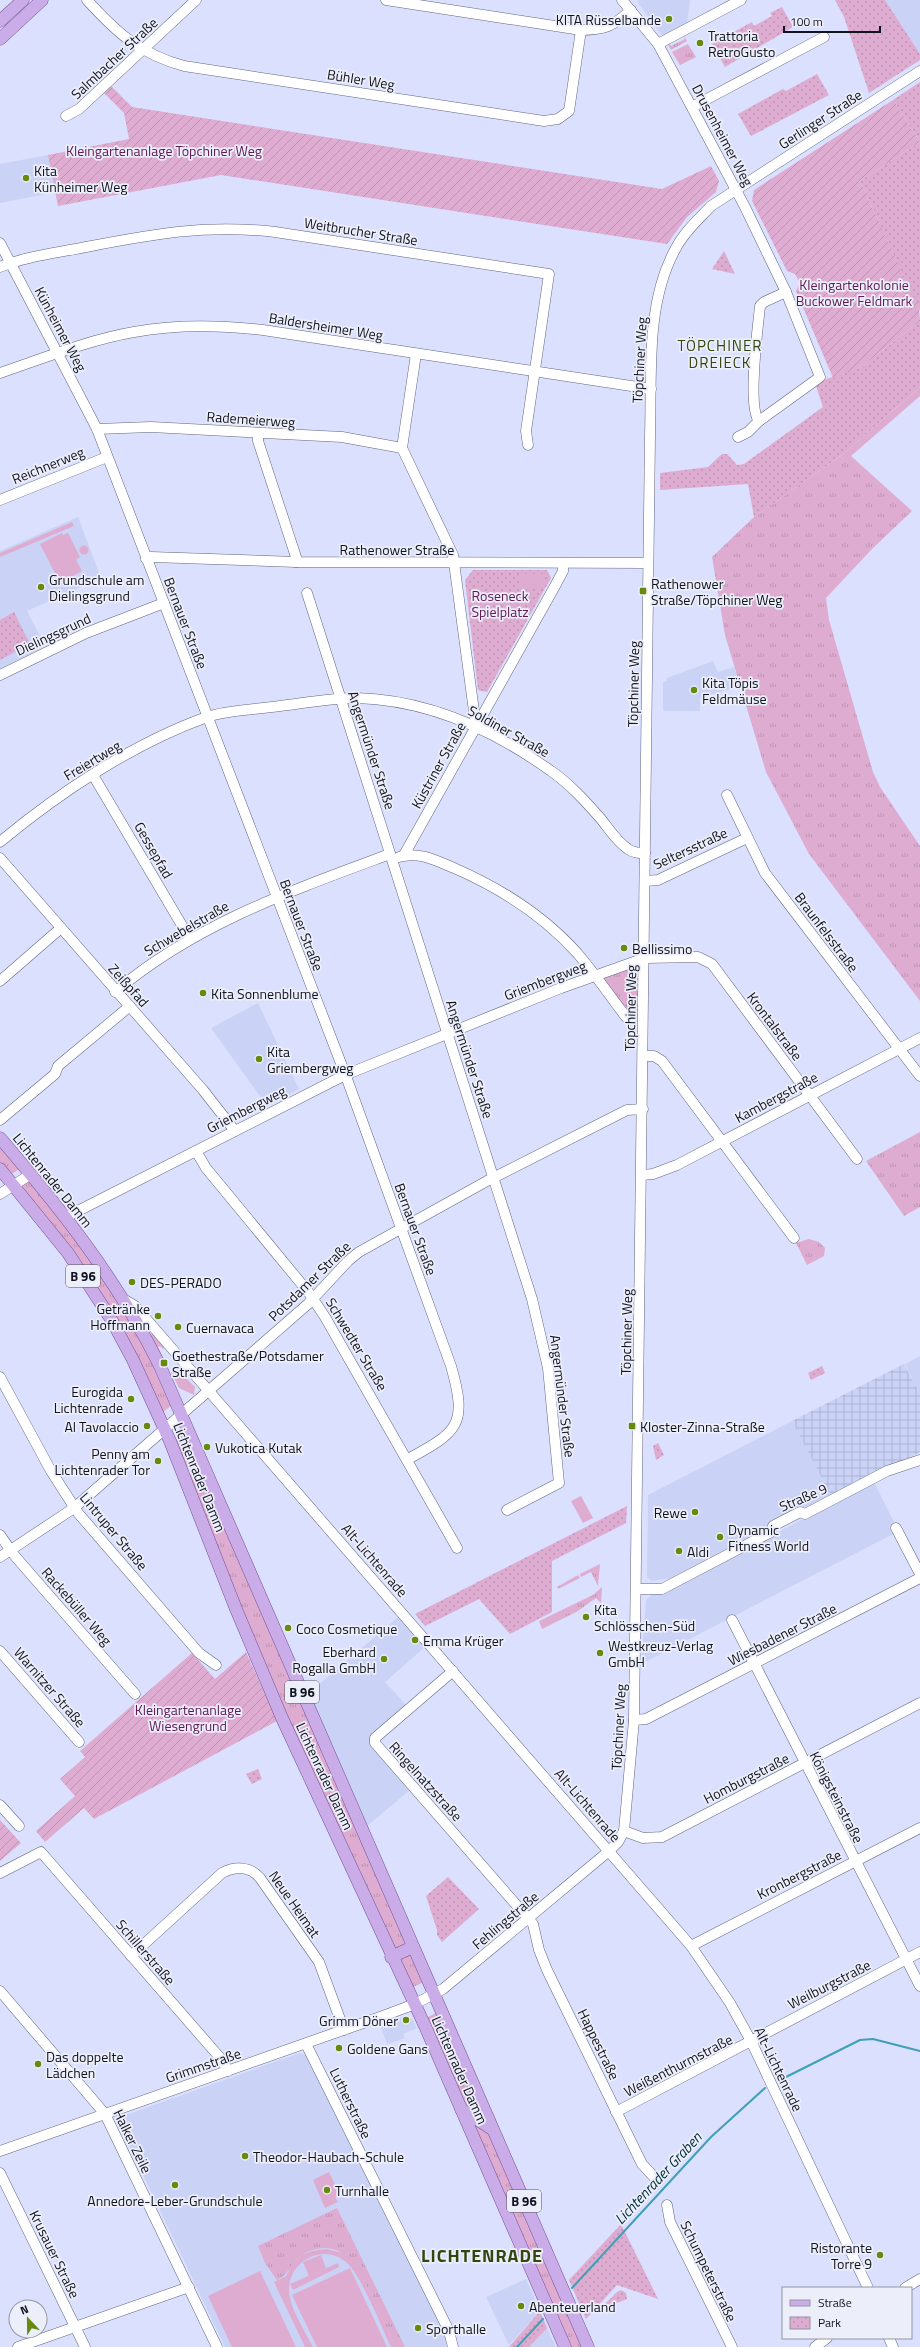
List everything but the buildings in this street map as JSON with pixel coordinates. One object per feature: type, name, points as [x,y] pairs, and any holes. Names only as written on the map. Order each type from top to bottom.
[{"type":"main road","points":[[0,39],[42,0]]},
{"type":"main road","points":[[0,21],[15,2]]},
{"type":"main road","name":"Lichtenrader Damm","points":[[0,1138],[66,1217],[125,1300],[156,1358],[588,2347]]},
{"type":"main road","name":"Lichtenrader Damm","points":[[0,1169],[68,1253],[111,1319],[133,1360],[183,1473],[236,1609],[282,1718],[391,1957],[415,2004],[565,2347]]},
{"type":"main road","points":[[183,1473],[203,1465]]},
{"type":"main road","points":[[391,1957],[413,1947]]},
{"type":"main road","points":[[461,2109],[494,2131]]},
{"type":"street","name":"Bühler Weg","points":[[87,0],[113,28],[142,50],[164,61],[184,66],[551,122],[563,116],[571,103],[582,30]]},
{"type":"street","name":"Salmbacher Straße","points":[[66,116],[79,110],[196,0]]},
{"type":"street","points":[[386,0],[582,30],[606,29],[615,24],[631,10]]},
{"type":"street","name":"Drusenheimer Weg","points":[[622,0],[658,44],[754,223],[786,292],[820,377],[759,421],[748,432],[738,437]]},
{"type":"street","points":[[658,44],[741,0]]},
{"type":"street","points":[[692,107],[824,37]]},
{"type":"street","name":"Gerlinger Straße","points":[[735,189],[920,71]]},
{"type":"street","name":"Töpchiner Weg","points":[[609,1851],[618,1842],[624,1831],[634,1720],[645,958],[648,563],[651,389],[656,312],[662,280],[675,248],[692,226],[711,206],[735,189]]},
{"type":"street","name":"Weitbrucher Straße","points":[[0,267],[11,263],[154,234],[186,230],[230,228],[275,232],[549,274],[526,431],[528,445]]},
{"type":"street","name":"Künheimer Weg","points":[[0,243],[97,429]]},
{"type":"street","points":[[759,421],[754,407],[755,356],[760,306],[764,302],[786,292]]},
{"type":"street","name":"Baldersheimer Weg","points":[[0,373],[100,339],[164,327],[209,325],[262,330],[535,373],[651,389]]},
{"type":"street","points":[[416,354],[402,448],[449,546],[454,563],[472,710],[476,726]]},
{"type":"street","name":"Rademeierweg","points":[[97,429],[151,427],[342,438],[402,448]]},
{"type":"street","name":"Bernauer Straße","points":[[97,429],[345,1075],[451,1366],[459,1401],[457,1418],[448,1435],[408,1459]]},
{"type":"street","points":[[258,434],[258,441],[296,557],[296,562]]},
{"type":"street","name":"Reichnerweg","points":[[0,500],[108,457]]},
{"type":"street","name":"Rathenower Straße","points":[[146,559],[151,557],[296,562],[648,563]]},
{"type":"street","name":"Küstriner Straße","points":[[404,855],[555,586],[563,571],[563,563]]},
{"type":"street","name":"Angermünder Straße","points":[[308,593],[532,1299],[545,1349],[559,1470],[559,1483],[507,1510]]},
{"type":"street","name":"Dielingsgrund","points":[[0,675],[86,633],[164,603]]},
{"type":"street","name":"Soldiner Straße","points":[[207,717],[358,698],[410,706],[448,715],[476,726],[529,756],[556,775],[586,803],[624,846],[635,853],[645,853]]},
{"type":"street","name":"Freiertweg","points":[[0,842],[38,812],[93,775],[149,744],[207,717]]},
{"type":"street","name":"Gessepfad","points":[[93,775],[190,939]]},
{"type":"street","name":"Braunfelsstraße","points":[[727,795],[746,838],[765,873],[920,1076]]},
{"type":"street","name":"Seltersstraße","points":[[645,881],[658,880],[746,838]]},
{"type":"street","points":[[404,855],[436,860],[478,880],[512,899],[531,912],[567,943],[596,976],[626,1017]]},
{"type":"street","name":"Schwebelstraße","points":[[115,992],[162,956],[224,921],[277,897],[391,856],[404,855]]},
{"type":"street","name":"Zeißpfad","points":[[0,858],[115,992],[130,1006],[203,1090],[235,1131]]},
{"type":"street","points":[[0,981],[61,928]]},
{"type":"street","name":"Krontalstraße","points":[[645,958],[698,957],[708,961],[857,1159]]},
{"type":"street","name":"Griembergweg","points":[[66,1217],[345,1075],[645,958]]},
{"type":"street","points":[[0,1120],[55,1074],[58,1066],[130,1006]]},
{"type":"street","name":"Kambergstraße","points":[[642,1175],[653,1174],[666,1170],[920,1038]]},
{"type":"street","points":[[643,1056],[654,1056],[662,1061],[794,1238]]},
{"type":"street","name":"Potsdamer Straße","points":[[0,1557],[74,1508],[209,1392],[313,1299],[352,1257],[401,1228],[493,1178],[627,1110],[643,1109]]},
{"type":"street","name":"Schwedter Straße","points":[[196,1151],[206,1168],[313,1299],[408,1459],[457,1548]]},
{"type":"street","points":[[0,1194],[31,1174]]},
{"type":"street","name":"Lichtenrader Damm","points":[[125,1300],[135,1306],[209,1392]]},
{"type":"street","name":"Lintruper Straße","points":[[0,1377],[51,1471],[74,1508],[199,1653],[216,1665]]},
{"type":"street","name":"Alt-Lichtenrade","points":[[209,1392],[691,1946],[730,2003],[751,2041],[868,2287]]},
{"type":"street","name":"Straße 9","points":[[636,1589],[662,1588],[771,1532],[773,1526],[800,1512],[805,1514],[887,1471],[920,1460]]},
{"type":"street","points":[[896,1528],[920,1574]]},
{"type":"street","name":"Rackebüller Weg","points":[[0,1535],[10,1550],[135,1694]]},
{"type":"street","name":"Wiesbadener Straße","points":[[634,1720],[646,1719],[754,1665],[920,1578]]},
{"type":"street","name":"Königsteinstraße","points":[[732,1620],[804,1763],[920,1986]]},
{"type":"street","name":"Warnitzer Straße","points":[[0,1651],[79,1742]]},
{"type":"street","name":"Ringelnatzstraße","points":[[453,1671],[375,1738],[375,1743],[529,1918]]},
{"type":"street","name":"Homburgstraße","points":[[624,1831],[643,1838],[662,1836],[920,1703]]},
{"type":"street","points":[[0,1805],[19,1826]]},
{"type":"street","name":"Kronbergstraße","points":[[691,1946],[920,1828]]},
{"type":"street","name":"Fehlingstraße","points":[[415,2004],[435,1995],[609,1851]]},
{"type":"street","name":"Schillerstraße","points":[[0,1872],[41,1852],[222,2060],[228,2071]]},
{"type":"street","name":"Neue Heimat","points":[[131,1956],[222,1873],[232,1869],[248,1870],[260,1878],[318,1962],[344,2030]]},
{"type":"street","name":"Happestraße","points":[[529,1918],[533,1924],[539,1950],[616,2112],[642,2164],[654,2177]]},
{"type":"street","name":"Weilburgstraße","points":[[751,2041],[920,1952]]},
{"type":"street","name":"Halker Zeile","points":[[0,1991],[105,2114],[217,2347]]},
{"type":"street","name":"Grimmstraße","points":[[0,2151],[306,2044],[415,2004]]},
{"type":"street","name":"Weißenthurmstraße","points":[[616,2112],[751,2041]]},
{"type":"street","name":"Lutherstraße","points":[[306,2044],[449,2331],[453,2347]]},
{"type":"street","name":"Krusauer Straße","points":[[0,2173],[85,2347]]},
{"type":"street","name":"Schumpeterstraße","points":[[668,2205],[670,2222],[732,2347]]},
{"type":"street","points":[[907,2287],[920,2279]]},
{"type":"street","points":[[18,2347],[189,2287]]},
{"type":"street","points":[[814,2347],[826,2339]]},
{"type":"shaded area","name":"KITA Rüsselbande","points":[[690,0],[687,23],[662,36],[637,1]]},
{"type":"shaded area","points":[[885,0],[920,0],[920,54],[892,11]]},
{"type":"shaded area","name":"Kita Künheimer Weg","points":[[48,155],[56,192],[0,203],[0,164]]},
{"type":"shaded area","name":"Grundschule am Dielingsgrund","points":[[78,517],[101,578],[27,611],[45,646],[0,669],[0,551]]},
{"type":"shaded area","name":"Kita Töpis Feldmäuse","points":[[713,661],[718,672],[734,667],[740,686],[700,698],[700,711],[663,711],[663,682],[667,681],[667,678]]},
{"type":"shaded area","name":"Kita Griembergweg","points":[[258,1003],[299,1089],[267,1106],[211,1028]]},
{"type":"shaded area","points":[[920,1356],[920,1394],[905,1364]]},
{"type":"shaded area","points":[[904,1364],[920,1394],[920,1452],[832,1498],[792,1421]]},
{"type":"shaded area","points":[[792,1421],[832,1498],[673,1578],[651,1581],[647,1577],[648,1495]]},
{"type":"shaded area","points":[[874,1482],[895,1524],[889,1527],[895,1533],[641,1664],[646,1600],[651,1595],[663,1592]]},
{"type":"shaded area","points":[[399,1616],[426,1646],[385,1682],[407,1706],[371,1737],[370,1742],[411,1789],[366,1827],[308,1694]]},
{"type":"shaded area","points":[[406,2016],[412,2019],[417,2028],[403,2034],[405,2038],[387,2044],[380,2025]]},
{"type":"shaded area","points":[[300,2053],[307,2056],[426,2294],[446,2336],[446,2347],[225,2347],[118,2122],[120,2117]]},
{"type":"shaded area","points":[[526,2279],[540,2311],[509,2345],[486,2297]]},
{"type":"shaded area","points":[[547,2328],[556,2347],[529,2347]]},
{"type":"green space","points":[[835,0],[885,0],[920,54],[920,60],[869,93],[844,17]]},
{"type":"green space","points":[[782,7],[793,27],[725,67],[712,44],[752,22],[754,26],[772,16],[770,13]]},
{"type":"green space","points":[[683,34],[687,41],[671,50],[667,43],[669,42],[671,46],[685,39]]},
{"type":"green space","points":[[688,44],[696,57],[680,65],[672,52]]},
{"type":"green space","points":[[817,74],[829,95],[751,136],[738,114],[783,89],[786,91]]},
{"type":"green space","points":[[920,82],[920,142],[893,100]]},
{"type":"green space","name":"Kleingartenanlage Töpchiner Weg","points":[[111,86],[132,107],[662,189],[711,166],[719,181],[716,192],[687,217],[667,244],[221,175],[58,206],[48,155],[129,139],[124,113],[104,93]]},
{"type":"green space","name":"Kleingartenkolonie Buckower Feldmark","points":[[893,100],[920,142],[860,181],[919,308],[920,321],[861,367],[833,378],[796,291],[800,283],[795,274],[787,271],[752,201],[754,190]]},
{"type":"green space","points":[[920,142],[920,311],[860,181]]},
{"type":"green space","points":[[724,251],[735,274],[712,269]]},
{"type":"green space","points":[[920,321],[920,387],[842,455],[754,517],[748,484],[660,490],[660,473],[708,467],[722,454],[727,454],[737,465],[744,464],[823,407],[815,383],[861,367]]},
{"type":"green space","points":[[920,387],[920,396],[851,456],[912,511],[872,549],[826,598],[829,620],[873,772],[880,787],[920,846],[920,1001],[809,854],[766,772],[725,635],[712,557],[754,517],[842,455]]},
{"type":"green space","points":[[72,522],[74,526],[0,557],[0,553]]},
{"type":"green space","points":[[62,533],[63,535],[68,533],[80,557],[76,560],[82,571],[60,583],[40,544]]},
{"type":"green space","points":[[84,545],[89,550],[84,555],[79,550]]},
{"type":"green space","name":"Roseneck Spielplatz","points":[[473,570],[547,570],[551,578],[487,692],[478,690],[465,580]]},
{"type":"green space","points":[[519,574],[544,574],[544,589],[519,589]]},
{"type":"green space","points":[[14,612],[30,644],[0,660],[0,620]]},
{"type":"green space","points":[[633,967],[639,973],[639,1019],[632,1020],[603,981],[602,977]]},
{"type":"green space","points":[[920,1132],[920,1207],[904,1216],[866,1161]]},
{"type":"green space","points":[[0,1144],[21,1168],[10,1175],[0,1164]]},
{"type":"green space","points":[[29,1181],[61,1215],[135,1327],[172,1405],[162,1413],[143,1371],[22,1186]]},
{"type":"green space","points":[[809,1239],[819,1242],[825,1248],[824,1256],[807,1265],[796,1243]]},
{"type":"green space","points":[[154,1333],[165,1346],[163,1349],[160,1346],[158,1347],[161,1354],[159,1355],[150,1335]]},
{"type":"green space","points":[[822,1366],[825,1373],[811,1380],[808,1373]]},
{"type":"green space","points":[[177,1369],[195,1387],[194,1395],[179,1388],[171,1372]]},
{"type":"green space","points":[[184,1432],[196,1464],[187,1468],[174,1440]]},
{"type":"green space","points":[[658,1443],[664,1455],[656,1460],[653,1446]]},
{"type":"green space","points":[[200,1471],[407,1943],[395,1950],[311,1772],[258,1649],[189,1475]]},
{"type":"green space","points":[[581,1496],[593,1518],[583,1523],[571,1501]]},
{"type":"green space","points":[[627,1506],[626,1523],[552,1561],[552,1612],[510,1634],[479,1599],[425,1626],[415,1614]]},
{"type":"green space","points":[[600,1564],[598,1586],[591,1572],[581,1577],[580,1574]]},
{"type":"green space","points":[[578,1575],[580,1578],[558,1589],[557,1587]]},
{"type":"green space","points":[[602,1587],[601,1603],[596,1598],[578,1611],[542,1629],[539,1621],[593,1595]]},
{"type":"green space","name":"Kleingartenanlage Wiesengrund","points":[[246,1652],[277,1721],[94,1819],[84,1808],[45,1842],[36,1831],[75,1796],[60,1779],[85,1757],[80,1751],[192,1653],[215,1679]]},
{"type":"green space","points":[[258,1769],[262,1779],[252,1784],[246,1774]]},
{"type":"green space","points":[[0,1820],[21,1843],[0,1861]]},
{"type":"green space","points":[[448,1877],[479,1909],[442,1942],[437,1935],[437,1930],[426,1896]]},
{"type":"green space","points":[[410,1952],[424,1982],[411,1988],[398,1958]]},
{"type":"green space","points":[[438,2012],[584,2347],[570,2347],[426,2018]]},
{"type":"green space","name":"Turnhalle","points":[[329,2172],[340,2195],[335,2197],[338,2202],[325,2208],[313,2180]]},
{"type":"green space","points":[[337,2208],[405,2347],[396,2347],[363,2278],[349,2259],[341,2252],[331,2248],[319,2248],[305,2253],[297,2259],[285,2274],[277,2280],[265,2263],[258,2246]]},
{"type":"green space","points":[[621,2224],[658,2299],[617,2285],[586,2319],[569,2280]]},
{"type":"green space","points":[[326,2249],[343,2253],[356,2265],[396,2347],[391,2347],[365,2290],[353,2269],[338,2257],[328,2254],[309,2258],[301,2263],[294,2271],[290,2280],[289,2291],[292,2305],[298,2320],[313,2347],[305,2347],[274,2282],[286,2276],[292,2264],[302,2255],[312,2251]]},
{"type":"green space","points":[[321,2255],[326,2268],[309,2276],[303,2262]]},
{"type":"green space","points":[[338,2263],[339,2267],[293,2290],[290,2284]]},
{"type":"green space","points":[[350,2268],[387,2347],[317,2347],[292,2295]]},
{"type":"green space","points":[[260,2271],[296,2347],[232,2347],[208,2296]]},
{"type":"green space","points":[[621,2290],[626,2293],[627,2299],[604,2308],[603,2306]]},
{"type":"green space","points":[[540,2311],[547,2328],[529,2347],[509,2347]]},
{"type":"waterway","name":"Lichtenrader Graben","points":[[778,2081],[860,2040],[873,2039],[920,2051]]},
{"type":"waterway","name":"Lichtenrader Graben","points":[[572,2288],[711,2137],[765,2088]]},
{"type":"waterway","name":"Lichtenrader Graben","points":[[517,2347],[543,2319]]},
{"type":"place","name":"KITA Rüsselbande","points":[[669,19]]},
{"type":"place","name":"Trattoria RetroGusto","points":[[700,43]]},
{"type":"place","name":"Kita Künheimer Weg","points":[[26,178]]},
{"type":"place","name":"Grundschule am Dielingsgrund","points":[[41,587]]},
{"type":"place","name":"Rathenower Straße/Töpchiner Weg","points":[[643,591]]},
{"type":"place","name":"Kita Töpis Feldmäuse","points":[[694,690]]},
{"type":"place","name":"Bellissimo","points":[[624,948]]},
{"type":"place","name":"Kita Sonnenblume","points":[[203,993]]},
{"type":"place","name":"Kita Griembergweg","points":[[259,1059]]},
{"type":"place","name":"DES-PERADO","points":[[132,1282]]},
{"type":"place","name":"Getränke Hoffmann","points":[[158,1316]]},
{"type":"place","name":"Cuernavaca","points":[[178,1327]]},
{"type":"place","name":"Goethestraße/Potsdamer Straße","points":[[164,1363]]},
{"type":"place","name":"Eurogida Lichtenrade","points":[[131,1399]]},
{"type":"place","name":"Al Tavolaccio","points":[[147,1426]]},
{"type":"place","name":"Kloster-Zinna-Straße","points":[[632,1426]]},
{"type":"place","name":"Vukotica Kutak","points":[[207,1447]]},
{"type":"place","name":"Penny am Lichtenrader Tor","points":[[158,1461]]},
{"type":"place","name":"Rewe","points":[[695,1512]]},
{"type":"place","name":"Dynamic Fitness World","points":[[720,1537]]},
{"type":"place","name":"Aldi","points":[[679,1551]]},
{"type":"place","name":"Kita Schlösschen-Süd","points":[[586,1617]]},
{"type":"place","name":"Coco Cosmetique","points":[[288,1628]]},
{"type":"place","name":"Emma Krüger","points":[[415,1640]]},
{"type":"place","name":"Westkreuz-Verlag GmbH","points":[[600,1653]]},
{"type":"place","name":"Eberhard Rogalla GmbH","points":[[384,1659]]},
{"type":"place","name":"Grimm Döner","points":[[406,2020]]},
{"type":"place","name":"Goldene Gans","points":[[339,2048]]},
{"type":"place","name":"Das doppelte Lädchen","points":[[38,2064]]},
{"type":"place","name":"Theodor-Haubach-Schule","points":[[245,2156]]},
{"type":"place","name":"Annedore-Leber-Grundschule","points":[[175,2185]]},
{"type":"place","name":"Turnhalle","points":[[327,2190]]},
{"type":"place","name":"Ristorante Torre 9","points":[[880,2255]]},
{"type":"place","name":"Abenteuerland","points":[[521,2306]]},
{"type":"place","name":"Sporthalle","points":[[418,2328]]},
{"type":"district","name":"TÖPCHINER DREIECK","points":[[720,354]]},
{"type":"district","name":"LICHTENRADE","points":[[482,2255]]}]
